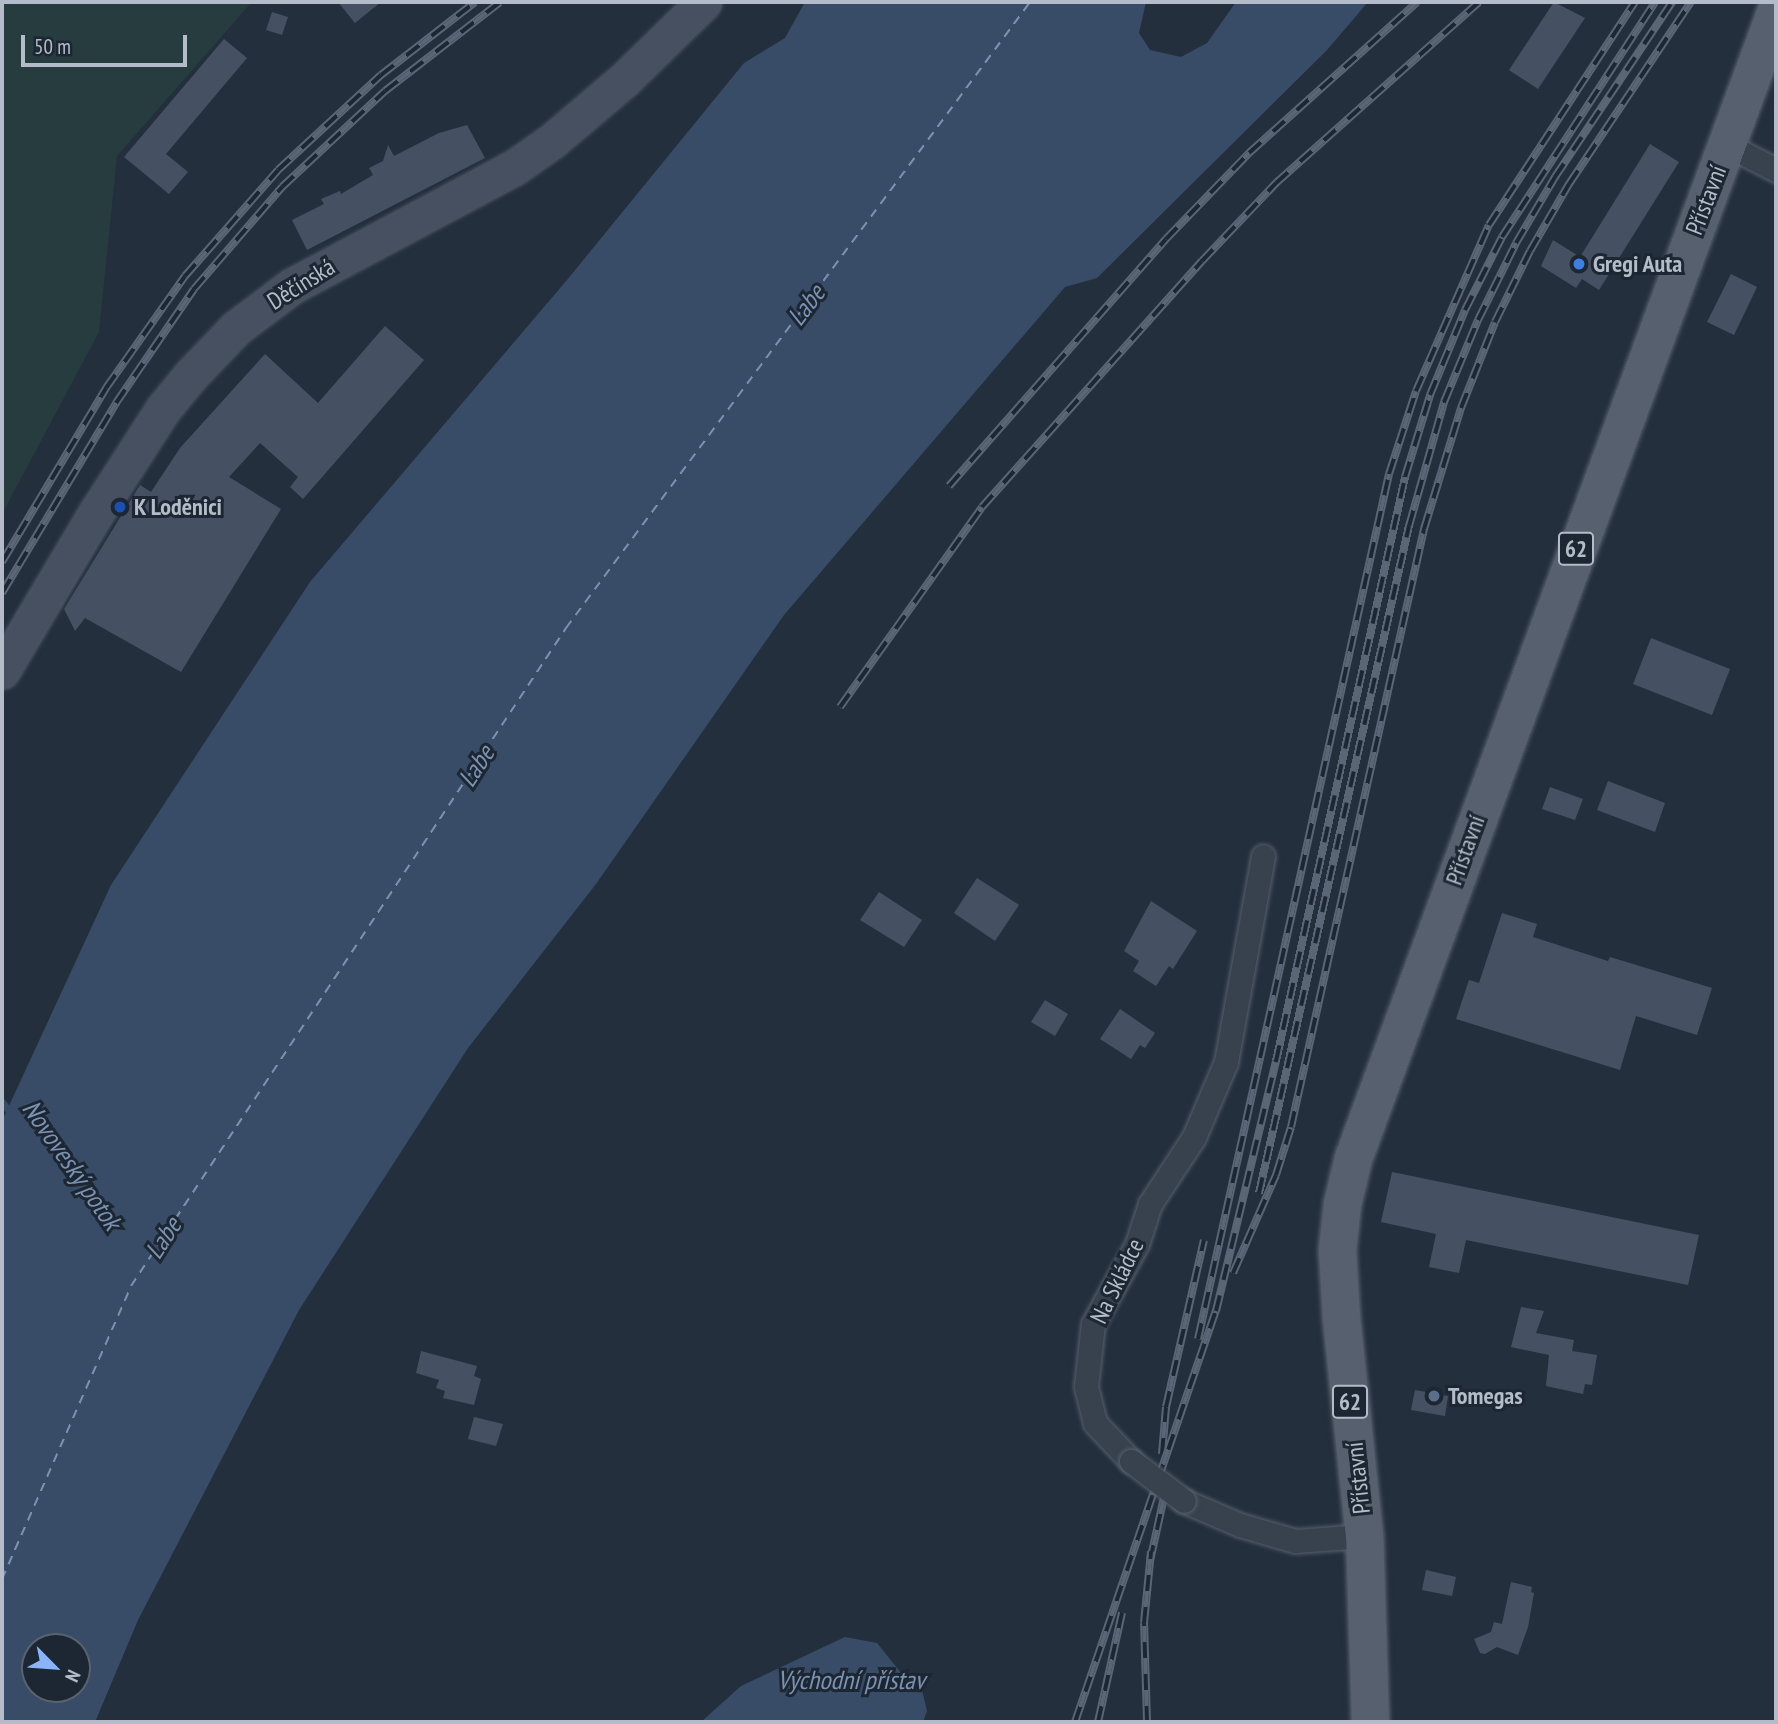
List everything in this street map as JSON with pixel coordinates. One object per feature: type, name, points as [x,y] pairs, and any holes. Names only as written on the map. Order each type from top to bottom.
[{"type":"main road","name":"Děčínská","points":[[2,671],[96,513],[163,409],[236,328],[292,286],[515,167],[552,141],[625,79],[704,2]]},
{"type":"main road","name":"Přístavní","points":[[1370,1722],[1364,1536],[1341,1317],[1337,1250],[1342,1204],[1367,1113],[1776,10]]},
{"type":"street","points":[[1727,145],[1776,170]]},
{"type":"street","name":"Na Skládce","points":[[1263,856],[1226,1062],[1194,1137],[1150,1204],[1137,1244],[1093,1324],[1086,1386],[1095,1423],[1131,1461],[1184,1501],[1240,1525],[1295,1541],[1364,1536]]},
{"type":"green space","points":[[2,2],[282,2],[250,4],[117,156],[99,332],[2,514]]},
{"type":"water","name":"Labe","points":[[805,2],[1146,2],[1139,33],[1150,50],[1181,57],[1207,43],[1236,2],[1368,2],[1327,50],[1097,278],[1065,287],[784,615],[596,884],[468,1048],[299,1310],[138,1620],[95,1722],[2,1722],[2,1121],[111,885],[310,582],[567,280],[744,63],[785,38]]},
{"type":"water","name":"Východní přístav","points":[[845,1637],[877,1643],[902,1674],[922,1690],[927,1711],[923,1722],[701,1722],[741,1686]]},
{"type":"building","points":[[338,2],[381,2],[355,23]]},
{"type":"building","points":[[1554,2],[1585,18],[1538,89],[1509,70]]},
{"type":"building","points":[[272,12],[288,17],[282,35],[266,30]]},
{"type":"building","points":[[224,39],[247,58],[166,154],[188,172],[169,194],[124,157]]},
{"type":"building","points":[[467,125],[485,158],[307,250],[292,220],[324,204],[321,199],[340,191],[341,194],[373,175],[369,168],[383,161],[388,145],[394,156],[439,133]]},
{"type":"building","points":[[1650,144],[1679,162],[1599,290],[1582,279],[1576,288],[1541,266],[1553,240],[1580,257]]},
{"type":"building","points":[[1731,274],[1757,287],[1734,335],[1707,322]]},
{"type":"building","points":[[385,326],[424,360],[303,499],[290,487],[298,477],[260,443],[229,477],[281,509],[181,672],[85,618],[75,631],[64,609],[140,485],[151,492],[180,448],[265,354],[318,403]]},
{"type":"building","points":[[1651,638],[1730,669],[1712,715],[1633,684]]},
{"type":"building","points":[[1608,781],[1665,803],[1655,832],[1597,810]]},
{"type":"building","points":[[1550,787],[1583,799],[1575,820],[1542,809]]},
{"type":"building","points":[[977,878],[1019,905],[995,941],[954,913]]},
{"type":"building","points":[[879,892],[922,920],[904,947],[860,920]]},
{"type":"building","points":[[1151,901],[1197,931],[1173,969],[1169,966],[1156,986],[1133,971],[1139,961],[1124,951]]},
{"type":"building","points":[[1502,913],[1537,924],[1533,937],[1608,961],[1610,957],[1712,988],[1697,1035],[1636,1016],[1620,1070],[1456,1019],[1469,980],[1479,983]]},
{"type":"building","points":[[1045,1000],[1068,1014],[1055,1036],[1031,1022]]},
{"type":"building","points":[[1120,1009],[1155,1033],[1145,1048],[1140,1045],[1131,1059],[1100,1039]]},
{"type":"building","points":[[1392,1172],[1699,1235],[1688,1285],[1466,1240],[1459,1273],[1429,1267],[1436,1234],[1381,1222]]},
{"type":"building","points":[[1521,1307],[1544,1311],[1536,1333],[1574,1340],[1572,1351],[1597,1355],[1592,1385],[1585,1384],[1583,1394],[1546,1386],[1549,1355],[1511,1347]]},
{"type":"building","points":[[421,1351],[477,1366],[474,1376],[481,1379],[474,1405],[443,1398],[445,1391],[436,1388],[439,1380],[416,1373]]},
{"type":"building","points":[[1415,1390],[1448,1396],[1445,1416],[1411,1410]]},
{"type":"building","points":[[474,1417],[503,1424],[496,1446],[468,1439]]},
{"type":"building","points":[[1426,1570],[1456,1577],[1452,1596],[1422,1590]]},
{"type":"building","points":[[1511,1582],[1532,1587],[1531,1592],[1534,1593],[1528,1627],[1518,1655],[1497,1647],[1485,1654],[1480,1653],[1474,1639],[1491,1632],[1494,1622],[1502,1624]]},
{"type":"waterway","name":"Novoveský potok","points":[[2,1102],[12,1115]]},
{"type":"ferry route","points":[[2,1579],[131,1286],[566,628],[1030,2]]},
{"type":"railway","points":[[2,562],[106,388],[185,276],[278,170],[381,75],[475,2]]},
{"type":"railway","points":[[2,593],[116,403],[194,289],[282,187],[385,91],[500,2]]},
{"type":"railway","points":[[949,486],[1166,239],[1249,153],[1417,2]]},
{"type":"railway","points":[[840,707],[982,507],[1202,261],[1276,183],[1479,2]]},
{"type":"railway","points":[[1198,1339],[1389,474],[1416,391],[1489,225],[1635,2]]},
{"type":"railway","points":[[1075,1722],[1216,1311],[1276,1061],[1405,477],[1430,395],[1465,310],[1502,237],[1655,2]]},
{"type":"railway","points":[[1259,1193],[1409,526],[1444,402],[1478,320],[1516,243],[1555,177],[1672,2]]},
{"type":"railway","points":[[1233,1273],[1276,1175],[1291,1127],[1424,529],[1461,408],[1495,322],[1530,251],[1569,184],[1691,2]]},
{"type":"railway","points":[[1162,1454],[1166,1407],[1204,1240]]},
{"type":"railway","points":[[1150,1561],[1168,1479]]},
{"type":"railway","points":[[1147,1722],[1144,1623],[1151,1551]]},
{"type":"railway","points":[[1098,1722],[1122,1613]]},
{"type":"place","name":"Gregi Auta","points":[[1579,264]]},
{"type":"place","name":"K Loděnici","points":[[120,507]]},
{"type":"place","name":"Tomegas","points":[[1434,1396]]}]
